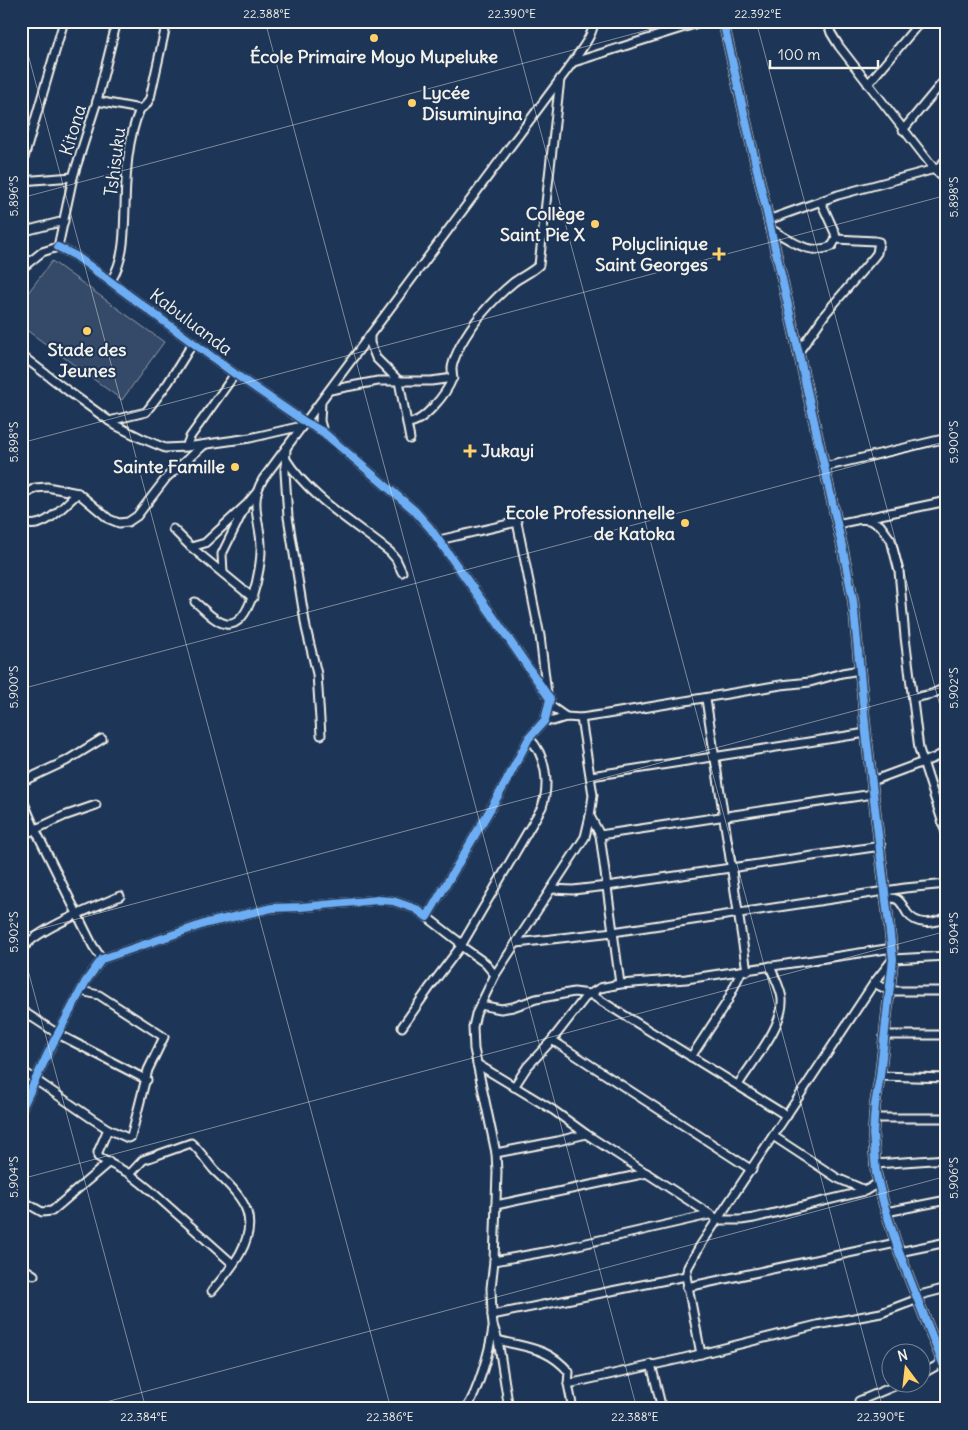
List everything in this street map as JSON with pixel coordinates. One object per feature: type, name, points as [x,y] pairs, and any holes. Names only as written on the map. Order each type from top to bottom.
[{"type":"street","points":[[21,168],[64,21]]},
{"type":"street","name":"Kitona","points":[[58,247],[74,177],[97,102],[118,21]]},
{"type":"street","name":"Tshisuku","points":[[111,281],[121,259],[123,245],[130,135],[140,109],[146,105],[150,98],[167,21]]},
{"type":"street","points":[[191,547],[205,543],[247,504],[257,492],[263,479],[286,447],[322,402],[370,334],[573,62],[588,40],[594,28],[594,21]]},
{"type":"street","points":[[573,62],[704,21]]},
{"type":"street","points":[[723,21],[853,600],[866,734],[893,948],[890,991],[877,1087],[873,1134],[878,1183],[898,1247],[945,1361],[947,1374]]},
{"type":"street","points":[[827,21],[839,46],[903,130],[935,170],[947,181]]},
{"type":"street","points":[[868,84],[921,21]]},
{"type":"street","points":[[903,130],[947,77]]},
{"type":"street","points":[[408,423],[420,420],[427,413],[453,378],[452,368],[454,361],[479,317],[504,290],[539,264],[560,78]]},
{"type":"street","points":[[97,102],[140,109]]},
{"type":"street","points":[[769,224],[821,202],[856,190],[935,170],[947,158]]},
{"type":"street","points":[[21,181],[74,177]]},
{"type":"street","points":[[769,224],[795,244],[814,249],[832,246],[836,239],[835,233],[821,202]]},
{"type":"street","points":[[21,232],[64,221]]},
{"type":"street","points":[[798,353],[826,313],[877,253],[879,246],[879,242],[876,241],[836,239]]},
{"type":"street","points":[[21,269],[42,252],[58,247]]},
{"type":"street","name":"Kabuluanda","points":[[58,247],[76,256],[111,281],[303,424],[323,432],[414,510],[438,540],[547,694]]},
{"type":"street","points":[[370,334],[370,343],[376,358],[399,381],[410,439]]},
{"type":"street","points":[[109,421],[146,412],[168,384],[193,343]]},
{"type":"street","points":[[21,355],[109,421],[158,446],[186,447],[250,438],[303,424]]},
{"type":"street","points":[[186,447],[190,437],[235,374]]},
{"type":"street","points":[[330,390],[378,381],[431,381],[453,378]]},
{"type":"street","points":[[322,402],[320,420],[323,432]]},
{"type":"street","points":[[190,437],[201,445]]},
{"type":"street","points":[[824,467],[947,438]]},
{"type":"street","points":[[21,496],[35,488],[47,487],[78,493],[109,519],[119,523],[128,522],[137,516],[167,477],[201,445]]},
{"type":"street","points":[[286,447],[288,517],[304,620],[317,674],[321,734]]},
{"type":"street","points":[[285,457],[306,485],[390,552],[396,559],[402,572]]},
{"type":"street","points":[[196,602],[219,621],[227,624],[233,623],[247,610],[253,598],[262,549],[256,508],[257,492]]},
{"type":"street","points":[[21,522],[28,525],[41,523],[49,519],[78,493]]},
{"type":"street","points":[[837,524],[947,501]]},
{"type":"street","points":[[223,573],[222,554],[247,504]]},
{"type":"street","points":[[859,519],[869,520],[880,525],[891,540],[899,571],[919,749],[947,836]]},
{"type":"street","points":[[427,917],[505,784],[529,738],[545,720],[550,699],[547,694],[540,636],[517,522],[438,540]]},
{"type":"street","points":[[172,529],[253,598]]},
{"type":"street","points":[[205,543],[205,558]]},
{"type":"street","points":[[205,558],[222,554]]},
{"type":"street","points":[[545,720],[556,721],[566,717],[581,718],[706,699],[781,685],[810,682],[860,670]]},
{"type":"street","points":[[913,698],[932,694],[947,687]]},
{"type":"street","points":[[691,1056],[727,1002],[744,971],[738,913],[706,699]]},
{"type":"street","points":[[549,705],[566,717]]},
{"type":"street","points":[[466,1408],[475,1393],[491,1341],[493,1326],[491,1288],[494,1261],[496,1153],[477,1064],[473,1036],[476,1014],[495,975],[585,837],[593,795],[581,718]]},
{"type":"street","points":[[591,776],[866,734]]},
{"type":"street","points":[[402,1027],[461,946],[536,819],[545,799],[546,781],[541,758],[536,746],[529,738]]},
{"type":"street","points":[[21,782],[66,761],[102,739]]},
{"type":"street","points":[[919,749],[924,754],[934,758]]},
{"type":"street","points":[[910,766],[914,763],[919,749]]},
{"type":"street","points":[[872,781],[934,758],[947,750]]},
{"type":"street","points":[[600,835],[873,794]]},
{"type":"street","points":[[21,796],[93,946],[102,960]]},
{"type":"street","points":[[21,836],[64,816],[96,805]]},
{"type":"street","points":[[590,816],[600,835],[620,984]]},
{"type":"street","points":[[552,889],[573,890],[607,886],[881,846]]},
{"type":"street","points":[[517,943],[886,895],[947,884]]},
{"type":"street","points":[[886,895],[899,900],[910,917],[921,922],[928,923],[947,917]]},
{"type":"street","points":[[21,951],[34,937],[78,914],[120,896]]},
{"type":"street","points":[[21,1110],[58,1034],[93,969],[102,960],[207,923],[272,908],[378,900],[393,901],[416,909],[485,963],[495,975]]},
{"type":"street","points":[[514,1087],[527,1067],[552,1040],[588,994],[600,988],[620,984],[686,979],[893,948]]},
{"type":"street","points":[[700,1354],[687,1287],[686,1276],[688,1266],[874,983],[893,960],[947,956]]},
{"type":"street","points":[[738,1085],[777,1024],[781,1012],[782,998],[770,966]]},
{"type":"street","points":[[874,983],[890,991],[947,991]]},
{"type":"street","points":[[21,1070],[108,1128],[128,1138],[131,1137],[151,1062],[164,1037],[99,995],[81,990]]},
{"type":"street","points":[[480,1005],[501,1009],[536,999],[574,992],[588,994],[787,1116]]},
{"type":"street","points":[[21,1010],[58,1034],[146,1080]]},
{"type":"street","points":[[885,1035],[947,1035]]},
{"type":"street","points":[[552,1040],[752,1170]]},
{"type":"street","points":[[477,1064],[553,1110],[586,1134],[719,1220],[741,1220],[865,1190],[878,1183]]},
{"type":"street","points":[[880,1076],[947,1078]]},
{"type":"street","points":[[875,1118],[947,1118]]},
{"type":"street","points":[[108,1128],[97,1155],[130,1174],[150,1190],[233,1264]]},
{"type":"street","points":[[496,1153],[586,1134]]},
{"type":"street","points":[[774,1136],[837,1178],[865,1190]]},
{"type":"street","points":[[130,1174],[143,1160],[152,1155],[191,1143],[235,1192],[247,1212],[248,1232],[245,1242],[233,1264],[212,1291]]},
{"type":"street","points":[[875,1164],[947,1159]]},
{"type":"street","points":[[21,1200],[42,1212],[52,1211],[109,1162]]},
{"type":"street","points":[[496,1205],[647,1173]]},
{"type":"street","points":[[886,1212],[947,1200]]},
{"type":"street","points":[[494,1261],[556,1250],[710,1215]]},
{"type":"street","points":[[687,1287],[898,1247],[947,1242]]},
{"type":"street","points":[[21,1267],[34,1275]]},
{"type":"street","points":[[492,1315],[686,1276]]},
{"type":"street","points":[[568,1384],[817,1325],[881,1313],[917,1297],[947,1288]]},
{"type":"street","points":[[493,1326],[498,1340],[509,1409]]},
{"type":"street","points":[[498,1340],[528,1346],[561,1362],[569,1372],[568,1384],[573,1409]]},
{"type":"street","points":[[930,1369],[945,1361]]},
{"type":"street","points":[[651,1364],[662,1409]]},
{"type":"street","points":[[859,1401],[880,1392]]},
{"type":"shaded area","points":[[52,261],[164,342],[122,400],[21,326],[21,302]]},
{"type":"cycle path","points":[[723,21],[853,600],[866,733],[893,959],[875,1105],[873,1134],[876,1173],[899,1252],[947,1374]]},
{"type":"cycle path","points":[[21,1110],[53,1043],[86,981],[102,959],[207,923],[272,908],[378,900],[393,901],[416,909],[427,917],[505,784],[529,738],[545,720],[550,699],[430,528],[414,510],[323,432],[305,422],[235,374],[76,256],[58,247]]},
{"type":"place","name":"École Primaire Moyo Mupeluke","points":[[374,38]]},
{"type":"place","name":"Lycée Disuminyina","points":[[412,103]]},
{"type":"place","name":"Collège Saint Pie X","points":[[595,224]]},
{"type":"place","name":"Polyclinique Saint Georges","points":[[719,254]]},
{"type":"place","name":"Stade des Jeunes","points":[[87,331]]},
{"type":"place","name":"Jukayi","points":[[470,451]]},
{"type":"place","name":"Sainte Famille","points":[[235,467]]},
{"type":"place","name":"Ecole Professionnelle de Katoka","points":[[685,523]]}]
